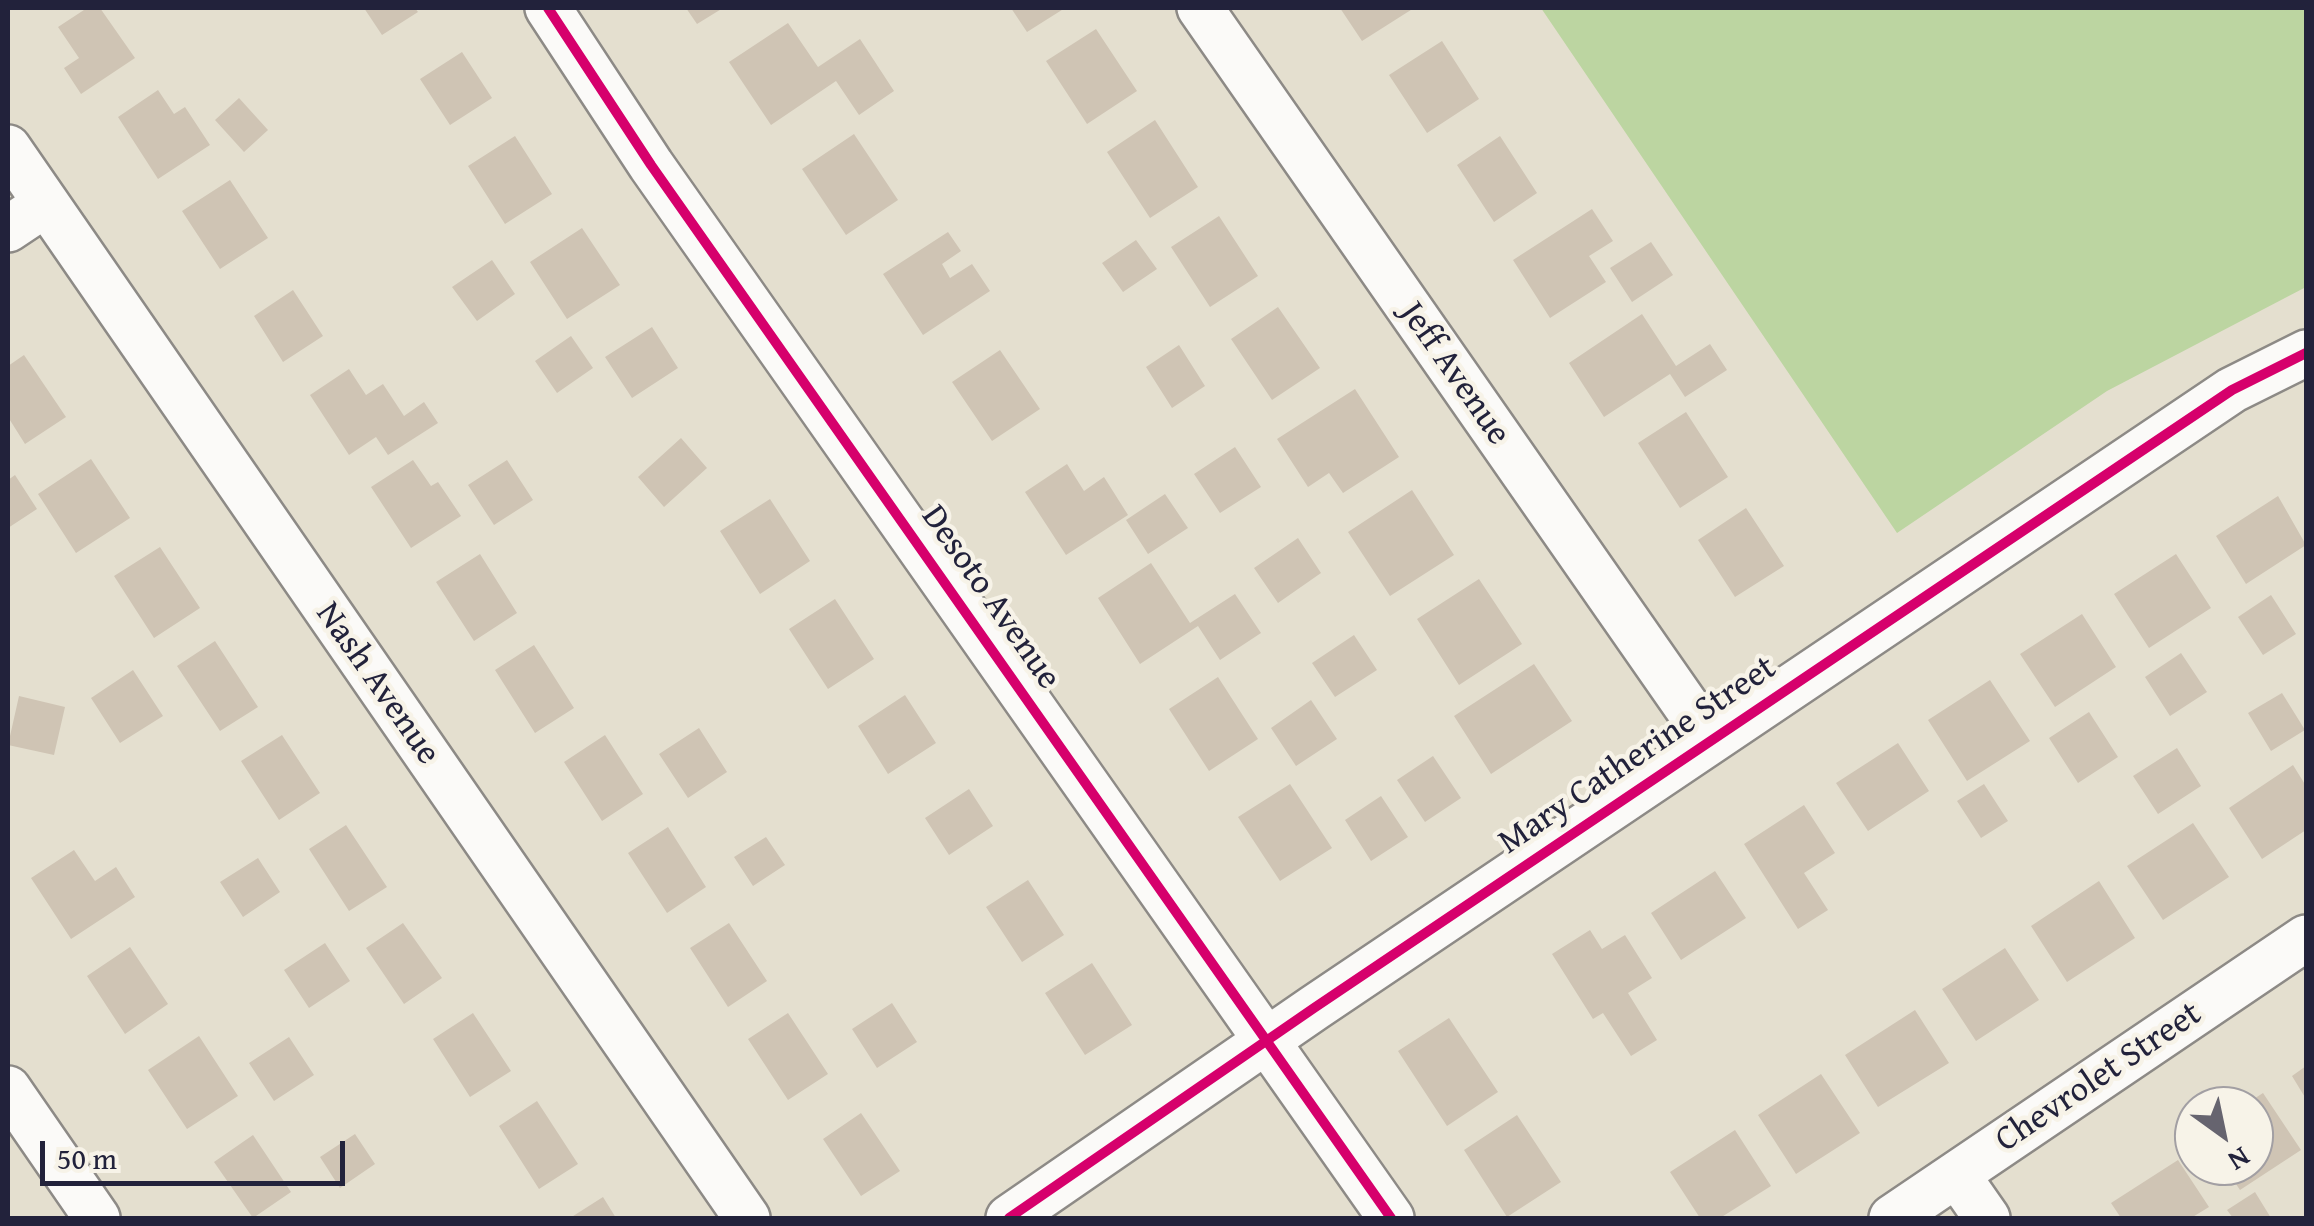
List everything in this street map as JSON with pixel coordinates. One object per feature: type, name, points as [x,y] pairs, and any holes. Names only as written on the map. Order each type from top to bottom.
[{"type":"street","name":"Desoto Avenue","points":[[548,8],[650,165],[1391,1218]]},
{"type":"street","name":"Jeff Avenue","points":[[1200,8],[1710,740]]},
{"type":"street","name":"Nash Avenue","points":[[8,148],[26,217],[748,1218]]},
{"type":"street","name":"Mary Catherine Street","points":[[1009,1218],[2232,390],[2306,353]]},
{"type":"street","name":"Chevrolet Street","points":[[1892,1218],[2306,938]]},
{"type":"street","points":[[8,1090],[97,1218]]},
{"type":"street","points":[[1957,1175],[1987,1218]]},
{"type":"green space","points":[[1541,8],[2306,8],[2306,287],[2107,391],[1897,533]]},
{"type":"building","points":[[87,8],[100,8],[135,58],[81,94],[64,68],[79,58],[58,27]]},
{"type":"building","points":[[364,8],[415,8],[418,12],[382,35]]},
{"type":"building","points":[[686,8],[723,8],[697,24]]},
{"type":"building","points":[[1011,8],[1065,8],[1027,32]]},
{"type":"building","points":[[1340,8],[1414,8],[1362,41]]},
{"type":"building","points":[[788,23],[818,67],[860,39],[894,91],[859,115],[836,81],[771,125],[729,62]]},
{"type":"building","points":[[1096,29],[1137,91],[1087,124],[1046,61]]},
{"type":"building","points":[[1442,41],[1479,99],[1427,133],[1389,75]]},
{"type":"building","points":[[462,52],[492,98],[450,125],[420,79]]},
{"type":"building","points":[[158,90],[174,114],[185,107],[210,145],[158,179],[118,117]]},
{"type":"building","points":[[239,98],[268,130],[244,152],[215,120]]},
{"type":"building","points":[[1155,120],[1198,187],[1150,218],[1107,152]]},
{"type":"building","points":[[854,134],[898,200],[846,235],[802,169]]},
{"type":"building","points":[[515,136],[552,194],[505,224],[468,166]]},
{"type":"building","points":[[1500,136],[1537,193],[1494,222],[1457,165]]},
{"type":"building","points":[[230,180],[268,238],[220,269],[182,211]]},
{"type":"building","points":[[1592,209],[1613,241],[1589,256],[1606,282],[1550,318],[1513,260]]},
{"type":"building","points":[[1219,216],[1258,276],[1210,307],[1171,247]]},
{"type":"building","points":[[582,228],[620,285],[567,319],[530,262]]},
{"type":"building","points":[[948,232],[961,251],[942,264],[950,278],[972,264],[990,291],[923,335],[883,274]]},
{"type":"building","points":[[1136,240],[1157,269],[1123,292],[1102,263]]},
{"type":"building","points":[[1651,242],[1673,275],[1632,302],[1610,268]]},
{"type":"building","points":[[492,260],[515,294],[477,321],[452,287]]},
{"type":"building","points":[[293,290],[323,336],[283,362],[254,316]]},
{"type":"building","points":[[1278,307],[1320,368],[1272,400],[1231,339]]},
{"type":"building","points":[[1642,314],[1676,366],[1710,344],[1727,370],[1685,397],[1670,374],[1604,417],[1569,363]]},
{"type":"building","points":[[652,327],[678,368],[632,398],[605,357]]},
{"type":"building","points":[[571,336],[593,368],[557,393],[535,361]]},
{"type":"building","points":[[1179,345],[1205,386],[1172,408],[1146,367]]},
{"type":"building","points":[[1000,350],[1040,409],[992,441],[952,382]]},
{"type":"building","points":[[24,355],[66,417],[25,444],[8,417],[8,366]]},
{"type":"building","points":[[349,369],[366,395],[383,384],[404,416],[424,402],[438,423],[388,455],[376,437],[349,455],[310,395]]},
{"type":"building","points":[[1355,389],[1399,457],[1343,493],[1329,473],[1308,487],[1277,439]]},
{"type":"building","points":[[1686,412],[1728,477],[1680,508],[1638,443]]},
{"type":"building","points":[[681,438],[707,468],[664,507],[638,477]]},
{"type":"building","points":[[1235,447],[1261,487],[1220,513],[1194,474]]},
{"type":"building","points":[[91,459],[130,518],[76,553],[38,494]]},
{"type":"building","points":[[413,460],[431,486],[438,482],[461,516],[411,548],[371,487]]},
{"type":"building","points":[[507,460],[533,500],[494,525],[468,485]]},
{"type":"building","points":[[1067,464],[1084,491],[1104,477],[1128,515],[1066,555],[1025,492]]},
{"type":"building","points":[[15,475],[37,509],[8,528],[8,480]]},
{"type":"building","points":[[1412,490],[1454,555],[1390,596],[1348,532]]},
{"type":"building","points":[[1165,494],[1188,528],[1148,554],[1126,520]]},
{"type":"building","points":[[2278,496],[2306,545],[2246,584],[2216,536]]},
{"type":"building","points":[[770,499],[810,561],[760,594],[720,531]]},
{"type":"building","points":[[1746,508],[1784,566],[1735,597],[1698,540]]},
{"type":"building","points":[[1298,538],[1321,573],[1278,603],[1254,568]]},
{"type":"building","points":[[160,547],[200,608],[154,638],[114,576]]},
{"type":"building","points":[[480,554],[517,613],[474,641],[436,582]]},
{"type":"building","points":[[2176,554],[2211,608],[2149,648],[2114,594]]},
{"type":"building","points":[[1151,563],[1190,623],[1235,594],[1261,633],[1220,660],[1198,626],[1140,664],[1098,598]]},
{"type":"building","points":[[1479,579],[1522,644],[1459,685],[1417,619]]},
{"type":"building","points":[[2271,595],[2296,634],[2263,655],[2238,617]]},
{"type":"building","points":[[835,599],[874,659],[828,689],[789,629]]},
{"type":"building","points":[[2082,614],[2116,667],[2055,707],[2020,654]]},
{"type":"building","points":[[1354,635],[1377,670],[1335,697],[1312,663]]},
{"type":"building","points":[[215,641],[258,707],[220,731],[177,666]]},
{"type":"building","points":[[534,645],[574,708],[535,733],[495,670]]},
{"type":"building","points":[[2181,653],[2207,692],[2170,716],[2145,677]]},
{"type":"building","points":[[1534,664],[1572,721],[1491,774],[1454,716]]},
{"type":"building","points":[[133,670],[163,716],[120,743],[91,698]]},
{"type":"building","points":[[1218,677],[1258,739],[1209,771],[1169,709]]},
{"type":"building","points":[[1990,680],[2030,741],[1967,781],[1928,720]]},
{"type":"building","points":[[2282,693],[2305,730],[2271,751],[2248,713]]},
{"type":"building","points":[[905,695],[936,743],[888,774],[858,726]]},
{"type":"building","points":[[19,696],[65,707],[54,755],[8,745]]},
{"type":"building","points":[[1311,700],[1337,739],[1296,766],[1271,728]]},
{"type":"building","points":[[2089,712],[2118,757],[2078,783],[2049,738]]},
{"type":"building","points":[[699,728],[727,772],[688,798],[659,754]]},
{"type":"building","points":[[282,735],[320,793],[279,820],[241,761]]},
{"type":"building","points":[[605,735],[643,794],[602,821],[564,762]]},
{"type":"building","points":[[1898,743],[1929,791],[1868,831],[1836,783]]},
{"type":"building","points":[[2177,748],[2201,786],[2158,814],[2133,776]]},
{"type":"building","points":[[1433,756],[1461,798],[1425,822],[1397,780]]},
{"type":"building","points":[[2293,765],[2306,786],[2306,830],[2262,859],[2229,808]]},
{"type":"building","points":[[1290,784],[1332,848],[1280,881],[1238,817]]},
{"type":"building","points":[[1984,784],[2008,821],[1981,838],[1957,801]]},
{"type":"building","points":[[969,789],[993,826],[949,855],[925,818]]},
{"type":"building","points":[[1381,796],[1408,837],[1371,861],[1345,820]]},
{"type":"building","points":[[1804,805],[1835,853],[1804,873],[1828,910],[1798,929],[1744,844]]},
{"type":"building","points":[[2193,823],[2229,877],[2163,920],[2127,866]]},
{"type":"building","points":[[346,825],[387,887],[349,911],[309,849]]},
{"type":"building","points":[[668,827],[706,887],[667,913],[628,853]]},
{"type":"building","points":[[766,837],[785,865],[753,886],[734,857]]},
{"type":"building","points":[[74,850],[95,881],[116,867],[135,897],[71,939],[31,878]]},
{"type":"building","points":[[258,858],[280,892],[243,917],[220,882]]},
{"type":"building","points":[[1715,871],[1746,918],[1681,960],[1651,913]]},
{"type":"building","points":[[1028,880],[1064,935],[1022,962],[986,907]]},
{"type":"building","points":[[2099,881],[2135,938],[2067,982],[2031,926]]},
{"type":"building","points":[[403,923],[442,978],[404,1004],[366,948]]},
{"type":"building","points":[[729,923],[767,981],[728,1007],[690,948]]},
{"type":"building","points":[[1590,930],[1602,949],[1625,935],[1652,978],[1628,993],[1657,1040],[1631,1056],[1603,1013],[1593,1019],[1552,954]]},
{"type":"building","points":[[325,943],[350,981],[309,1008],[284,970]]},
{"type":"building","points":[[130,947],[168,1004],[125,1034],[87,976]]},
{"type":"building","points":[[2005,948],[2039,1000],[1976,1041],[1942,989]]},
{"type":"building","points":[[1092,963],[1132,1025],[1085,1055],[1045,993]]},
{"type":"building","points":[[892,1003],[917,1042],[877,1068],[852,1029]]},
{"type":"building","points":[[1915,1010],[1949,1063],[1878,1107],[1845,1055]]},
{"type":"building","points":[[473,1013],[511,1071],[470,1097],[433,1039]]},
{"type":"building","points":[[788,1013],[828,1074],[788,1100],[748,1039]]},
{"type":"building","points":[[1449,1018],[1498,1092],[1447,1126],[1398,1051]]},
{"type":"building","points":[[199,1036],[238,1096],[187,1129],[148,1070]]},
{"type":"building","points":[[289,1037],[314,1075],[274,1101],[249,1063]]},
{"type":"building","points":[[2306,1066],[2306,1099],[2292,1076]]},
{"type":"building","points":[[1821,1074],[1860,1133],[1796,1174],[1758,1115]]},
{"type":"building","points":[[537,1101],[578,1164],[539,1189],[499,1126]]},
{"type":"building","points":[[2274,1110],[2301,1150],[2274,1168]]},
{"type":"building","points":[[861,1113],[900,1171],[861,1196],[823,1139]]},
{"type":"building","points":[[1517,1115],[1561,1182],[1507,1217],[1464,1150]]},
{"type":"building","points":[[1735,1130],[1771,1186],[1720,1218],[1700,1218],[1670,1172]]},
{"type":"building","points":[[355,1134],[375,1164],[340,1188],[320,1157]]},
{"type":"building","points":[[253,1135],[291,1192],[253,1218],[214,1162]]},
{"type":"building","points":[[2174,1163],[2174,1186],[2195,1186],[2209,1207],[2191,1218],[2121,1218],[2111,1203]]},
{"type":"building","points":[[2255,1192],[2271,1218],[2233,1218],[2227,1210]]},
{"type":"building","points":[[603,1197],[616,1218],[570,1218]]},
{"type":"cycle path","points":[[548,8],[651,165],[1391,1218]]},
{"type":"cycle path","points":[[1009,1218],[2232,390],[2306,353]]}]
